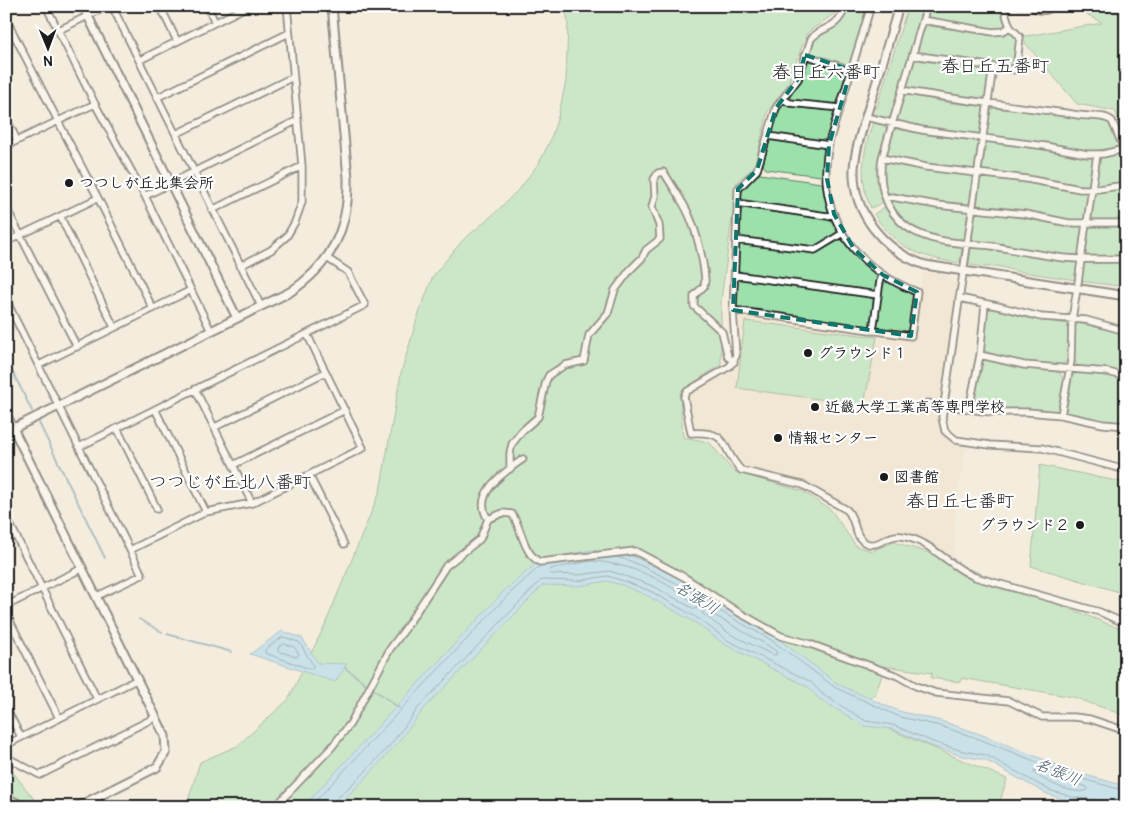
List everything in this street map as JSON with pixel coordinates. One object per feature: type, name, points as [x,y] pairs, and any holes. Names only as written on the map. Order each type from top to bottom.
[{"type":"street","points":[[46,6],[95,104],[145,196],[211,331]]},
{"type":"street","points":[[83,6],[236,318]]},
{"type":"street","points":[[59,30],[108,6]]},
{"type":"street","points":[[112,6],[261,306]]},
{"type":"street","points":[[160,6],[178,41]]},
{"type":"street","points":[[208,6],[215,22]]},
{"type":"street","points":[[140,60],[248,6]]},
{"type":"street","points":[[240,266],[272,250],[282,240],[291,230],[302,202],[302,166],[287,6]]},
{"type":"street","points":[[14,428],[298,287],[327,258],[339,235],[348,200],[348,178],[332,6]]},
{"type":"street","points":[[846,6],[837,22],[812,36],[798,79],[776,108],[757,170],[738,190],[733,310],[736,356],[730,366],[686,392],[684,397],[691,433],[707,432],[718,436],[741,470],[789,481],[816,491],[850,513],[860,538],[866,543],[875,545],[891,536],[905,536],[932,548],[958,568],[975,577],[1100,612],[1126,624]]},
{"type":"street","points":[[733,310],[911,336],[917,292],[897,284],[882,275],[862,258],[843,233],[834,214],[829,196],[827,179],[829,144],[870,6]]},
{"type":"street","points":[[899,6],[860,136],[854,167],[854,178],[859,202],[872,227],[888,245],[910,259],[925,265],[1077,286],[1126,296]]},
{"type":"street","points":[[927,6],[882,158],[880,178],[886,198],[899,220],[915,232],[935,240],[1081,259],[1126,259]]},
{"type":"street","points":[[912,55],[1016,70],[1020,37],[1010,27],[1003,6]]},
{"type":"street","points":[[1032,6],[1042,11],[1053,6]]},
{"type":"street","points":[[6,19],[153,309]]},
{"type":"street","points":[[923,20],[993,32],[1003,31],[1010,27]]},
{"type":"street","points":[[158,97],[289,33]]},
{"type":"street","points":[[805,56],[851,70]]},
{"type":"street","points":[[993,67],[942,418],[943,427],[949,436],[956,440],[990,445],[1042,448],[1126,470]]},
{"type":"street","points":[[176,134],[293,77]]},
{"type":"street","points":[[866,117],[931,132],[983,137],[1080,153],[1097,154],[1125,151],[1112,120],[1106,118],[946,98],[902,90]]},
{"type":"street","points":[[783,99],[790,103],[840,108]]},
{"type":"street","points":[[6,146],[95,104]]},
{"type":"street","points":[[6,118],[18,140]]},
{"type":"street","points":[[145,196],[298,120]]},
{"type":"street","points":[[768,136],[829,144]]},
{"type":"street","points":[[1061,415],[1070,369],[1072,319],[1097,154]]},
{"type":"street","points":[[882,158],[926,167],[1092,189],[1126,185]]},
{"type":"street","points":[[212,210],[302,166]]},
{"type":"street","points":[[510,469],[512,444],[522,431],[538,417],[548,377],[562,366],[584,362],[587,338],[608,313],[615,290],[642,258],[646,250],[660,239],[659,225],[652,207],[655,196],[654,179],[658,173],[663,172],[665,174],[689,217],[695,235],[705,281],[702,288],[694,296],[694,306],[722,332],[728,357],[734,362]]},
{"type":"street","points":[[886,198],[892,197],[937,205],[1024,214],[1069,223],[1126,224]]},
{"type":"street","points":[[6,242],[98,198]]},
{"type":"street","points":[[737,204],[827,216],[834,214]]},
{"type":"street","points":[[6,207],[22,235],[76,346]]},
{"type":"street","points":[[60,216],[114,327]]},
{"type":"street","points":[[736,240],[815,250],[843,233]]},
{"type":"street","points":[[79,447],[364,305],[348,272],[327,258]]},
{"type":"street","points":[[735,275],[878,295]]},
{"type":"street","points":[[873,331],[882,275]]},
{"type":"street","points":[[39,365],[190,290]]},
{"type":"street","points":[[960,298],[1002,306],[1035,316],[1086,320],[1126,331]]},
{"type":"street","points":[[6,300],[142,575],[97,596]]},
{"type":"street","points":[[969,409],[980,355],[984,304]]},
{"type":"street","points":[[130,550],[206,512],[252,503],[363,448],[307,334]]},
{"type":"street","points":[[980,355],[1024,365],[1108,372],[1126,377]]},
{"type":"street","points":[[214,427],[326,372]]},
{"type":"street","points":[[195,389],[252,503]]},
{"type":"street","points":[[927,403],[990,412],[1027,412],[1061,415],[1103,424],[1126,426]]},
{"type":"street","points":[[155,409],[206,512]]},
{"type":"street","points":[[233,465],[345,410]]},
{"type":"street","points":[[6,414],[138,679],[165,736],[167,746],[164,757],[157,767],[77,807]]},
{"type":"street","points":[[117,428],[157,508]]},
{"type":"street","points":[[488,519],[483,509],[490,486],[523,459]]},
{"type":"street","points":[[309,475],[344,544]]},
{"type":"street","points":[[276,807],[331,748],[350,724],[390,649],[406,629],[446,566],[480,539],[488,519],[503,513],[512,514],[533,558],[540,562],[635,551],[684,577],[738,612],[781,636],[828,650],[898,676],[916,686],[936,693],[1009,701],[1042,717],[1074,716],[1090,719],[1126,732]]},
{"type":"street","points":[[6,516],[97,699]]},
{"type":"street","points":[[6,606],[83,568]]},
{"type":"street","points":[[6,613],[59,718]]},
{"type":"street","points":[[6,745],[138,679]]},
{"type":"street","points":[[6,708],[21,737]]},
{"type":"street","points":[[6,757],[40,775],[156,718]]},
{"type":"street","points":[[6,798],[25,807]]},
{"type":"highlighted area","points":[[805,55],[851,70],[829,145],[827,179],[834,214],[854,249],[883,275],[917,292],[911,336],[733,310],[738,189],[757,170],[776,108],[798,79]]},
{"type":"shaded area","name":"近畿大学工業高等専門学校","points":[[923,273],[945,274],[958,284],[939,416],[941,431],[946,438],[967,446],[957,494],[953,558],[933,544],[904,533],[896,532],[870,541],[863,536],[854,513],[819,488],[804,482],[741,465],[718,432],[698,429],[694,426],[688,398],[690,393],[737,364],[739,357],[737,318],[740,315],[912,340]]},
{"type":"green space","points":[[565,6],[839,6],[835,13],[807,33],[788,84],[768,111],[754,168],[737,181],[721,301],[721,365],[682,390],[680,395],[683,437],[709,442],[734,472],[802,491],[831,510],[856,546],[872,551],[894,542],[926,552],[1126,631],[1126,716],[1073,697],[961,678],[961,682],[931,678],[932,673],[885,666],[875,696],[835,706],[1007,779],[998,807],[186,807],[200,762],[237,746],[288,700],[325,625],[380,491],[401,373],[417,319],[433,276],[462,241],[494,214],[521,187],[539,163],[550,141],[558,117],[566,81],[568,22]]},
{"type":"green space","points":[[849,6],[867,6],[850,63],[846,65],[812,55],[810,51],[814,42],[818,37],[838,25],[845,16]]},
{"type":"green space","points":[[908,6],[924,6],[891,117],[886,120],[878,117],[875,113]]},
{"type":"green space","points":[[930,6],[999,6],[1006,23],[1003,27],[994,29],[931,20],[927,15]]},
{"type":"green space","points":[[1078,6],[1126,6],[1126,138],[1115,111],[1077,104],[1020,37],[1102,23],[1080,10]]},
{"type":"green space","points":[[928,26],[993,35],[1007,32],[1012,34],[1016,39],[1013,63],[1009,67],[920,53],[917,50],[923,28]]},
{"type":"green space","points":[[917,60],[986,70],[989,74],[986,96],[982,99],[909,89],[906,84],[913,63]]},
{"type":"green space","points":[[810,61],[844,71],[847,75],[839,102],[823,104],[791,101],[790,96],[802,80],[806,63]]},
{"type":"green space","points":[[908,95],[950,103],[981,106],[984,109],[981,131],[977,134],[899,123],[896,119],[903,97]]},
{"type":"green space","points":[[782,105],[832,110],[835,114],[827,138],[824,141],[775,135],[773,130]]},
{"type":"green space","points":[[994,106],[1104,120],[1109,123],[1120,144],[1116,148],[1088,151],[1049,143],[990,136],[986,132],[990,110]]},
{"type":"green space","points":[[876,123],[884,125],[887,130],[878,166],[879,183],[884,202],[871,208],[864,187],[863,166],[872,125]]},
{"type":"green space","points":[[897,129],[976,141],[979,144],[975,166],[972,170],[888,157],[886,153],[893,130]]},
{"type":"green space","points":[[773,140],[822,147],[825,151],[824,173],[820,176],[766,169],[763,165],[769,142]]},
{"type":"green space","points":[[989,141],[1047,149],[1077,156],[1095,157],[1090,186],[984,171],[981,167],[985,145]]},
{"type":"green space","points":[[1119,154],[1126,163],[1126,182],[1095,186],[1099,157]]},
{"type":"green space","points":[[887,163],[971,175],[974,179],[971,202],[967,205],[922,200],[889,193],[885,190],[883,178],[883,165]]},
{"type":"green space","points":[[760,174],[821,183],[825,186],[830,210],[826,214],[745,202],[741,197],[743,190],[750,180]]},
{"type":"green space","points":[[984,177],[1089,192],[1086,220],[1071,220],[979,206],[977,203],[980,179]]},
{"type":"green space","points":[[1126,189],[1126,220],[1090,220],[1094,192]]},
{"type":"green space","points":[[894,200],[935,208],[966,210],[969,214],[965,237],[959,239],[943,238],[918,230],[900,216],[892,204]]},
{"type":"green space","points":[[886,206],[901,225],[918,236],[927,240],[961,245],[960,261],[958,263],[932,258],[900,243],[882,226],[874,214]]},
{"type":"green space","points":[[744,208],[830,220],[838,229],[836,234],[814,247],[743,237],[739,233],[741,210]]},
{"type":"green space","points":[[979,212],[1084,227],[1080,256],[974,241],[972,238],[975,215]]},
{"type":"green space","points":[[1126,226],[1126,255],[1082,256],[1087,227]]},
{"type":"green space","points":[[840,240],[844,241],[860,261],[876,274],[876,289],[872,292],[742,273],[738,269],[739,246],[742,243],[812,253],[820,251]]},
{"type":"green space","points":[[973,247],[1079,262],[1076,280],[1016,271],[997,266],[971,265],[969,263]]},
{"type":"green space","points":[[1126,261],[1126,287],[1080,281],[1082,262]]},
{"type":"green space","points":[[741,279],[871,297],[874,301],[872,324],[867,327],[740,308],[736,305],[737,282]]},
{"type":"green space","points":[[888,282],[911,292],[913,297],[909,329],[905,332],[880,329],[877,325],[883,284]]},
{"type":"green space","points":[[991,308],[1002,309],[1032,319],[1068,324],[1070,336],[1068,360],[1056,366],[996,356],[989,353],[984,349],[987,312]]},
{"type":"green space","name":"グラウンド１","points":[[745,321],[877,337],[864,405],[737,388]]},
{"type":"green space","points":[[1078,323],[1126,334],[1126,374],[1112,370],[1081,367],[1076,364],[1074,358],[1075,327]]},
{"type":"green space","points":[[986,359],[1030,369],[1060,373],[1064,381],[1058,411],[991,409],[975,406],[974,399],[982,363]]},
{"type":"green space","points":[[1088,373],[1113,376],[1126,380],[1126,423],[1104,422],[1066,412],[1072,377],[1074,374]]},
{"type":"green space","name":"グラウンド２","points":[[1040,465],[1126,483],[1126,594],[1031,566]]},
{"type":"green space","points":[[6,770],[12,771],[40,807],[6,807]]},
{"type":"water","name":"名張川","points":[[591,550],[629,555],[664,570],[706,598],[773,635],[838,684],[884,705],[980,734],[1077,773],[1126,786],[1126,807],[1105,807],[1071,802],[1047,794],[985,760],[962,756],[931,746],[892,729],[864,726],[818,698],[808,687],[724,644],[696,623],[648,596],[607,581],[579,586],[543,585],[423,710],[395,746],[336,807],[303,807],[504,591],[540,560]]},
{"type":"water","points":[[282,631],[302,638],[318,663],[347,664],[335,682],[250,654]]},
{"type":"waterway","points":[[6,358],[32,411]]},
{"type":"waterway","points":[[39,423],[105,558]]},
{"type":"waterway","points":[[139,619],[162,632]]},
{"type":"waterway","points":[[167,634],[232,652]]},
{"type":"waterway","points":[[345,668],[399,708]]},
{"type":"place","name":"つつしが丘北集会所","points":[[69,183]]},
{"type":"place","name":"グラウンド１","points":[[808,353]]},
{"type":"place","name":"近畿大学工業高等専門学校","points":[[815,407]]},
{"type":"place","name":"情報センター","points":[[778,438]]},
{"type":"place","name":"図書館","points":[[884,477]]},
{"type":"place","name":"グラウンド２","points":[[1080,525]]},
{"type":"district","name":"春日丘五番町","points":[[995,66]]},
{"type":"district","name":"春日丘六番町","points":[[826,72]]},
{"type":"district","name":"つつじが丘北八番町","points":[[230,482]]},
{"type":"district","name":"春日丘七番町","points":[[960,501]]}]
